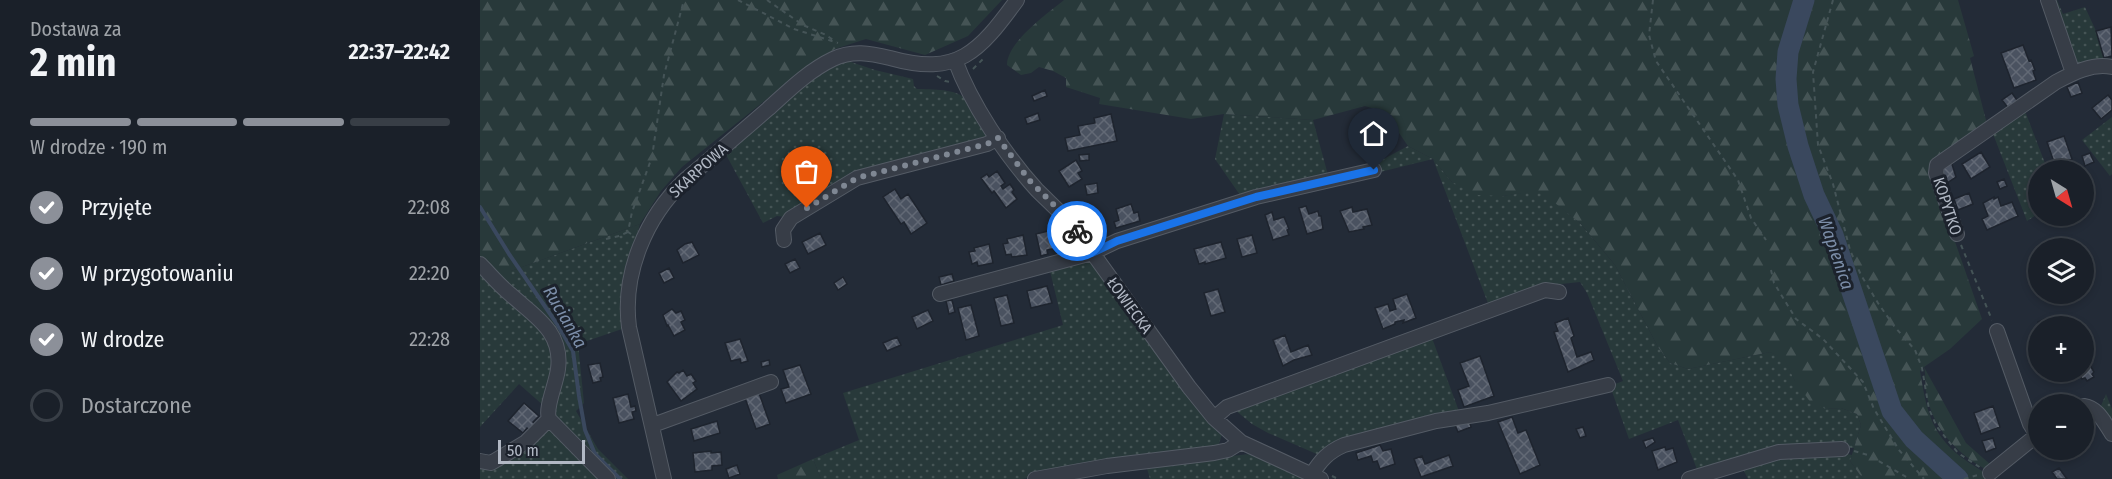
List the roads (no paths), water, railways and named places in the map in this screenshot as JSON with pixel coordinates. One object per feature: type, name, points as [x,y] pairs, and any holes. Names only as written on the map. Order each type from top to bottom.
[{"type":"street","points":[[955,60],[978,49],[1017,0]]},
{"type":"street","points":[[2048,0],[2073,73]]},
{"type":"street","name":"SKARPOWA","points":[[664,479],[627,310],[630,279],[642,240],[658,210],[685,180],[801,79],[833,59],[842,48],[916,64],[935,65],[955,60]]},
{"type":"street","name":"ŁOWIECKA","points":[[955,60],[972,98],[998,138],[1030,181],[1066,217],[1214,418],[1241,442],[1316,477]]},
{"type":"street","name":"KOPYTKO","points":[[1957,234],[1936,173],[1937,165],[1942,159],[1993,127],[2056,82],[2073,73],[2090,68],[2112,67]]},
{"type":"street","points":[[784,240],[783,230],[791,218],[857,178],[987,144],[998,138]]},
{"type":"street","points":[[939,294],[1092,253],[1117,241],[1256,197],[1374,170]]},
{"type":"street","points":[[480,264],[510,294],[540,319],[551,333],[559,364],[556,384],[547,409],[549,419],[608,479]]},
{"type":"street","points":[[1214,418],[1227,407],[1545,290],[1559,292]]},
{"type":"street","points":[[1997,332],[2028,418]]},
{"type":"street","points":[[652,425],[771,382]]},
{"type":"street","points":[[1316,477],[1320,459],[1344,445],[1436,421],[1488,412],[1608,384]]},
{"type":"street","points":[[2094,410],[2112,434]]},
{"type":"street","points":[[480,461],[491,463],[526,442],[549,419]]},
{"type":"street","points":[[1035,479],[1079,470],[1214,453],[1228,450],[1241,442]]},
{"type":"street","points":[[1990,473],[2028,442]]},
{"type":"street","points":[[1689,479],[1779,452],[1842,449]]},
{"type":"waterway","name":"Wapienica","points":[[1804,0],[1788,52],[1786,79],[1788,105],[1798,146],[1814,195],[1833,235],[1892,411],[1914,439],[1958,479]]},
{"type":"waterway","name":"Rucianka","points":[[480,207],[573,351],[585,430],[595,454],[620,479]]}]
